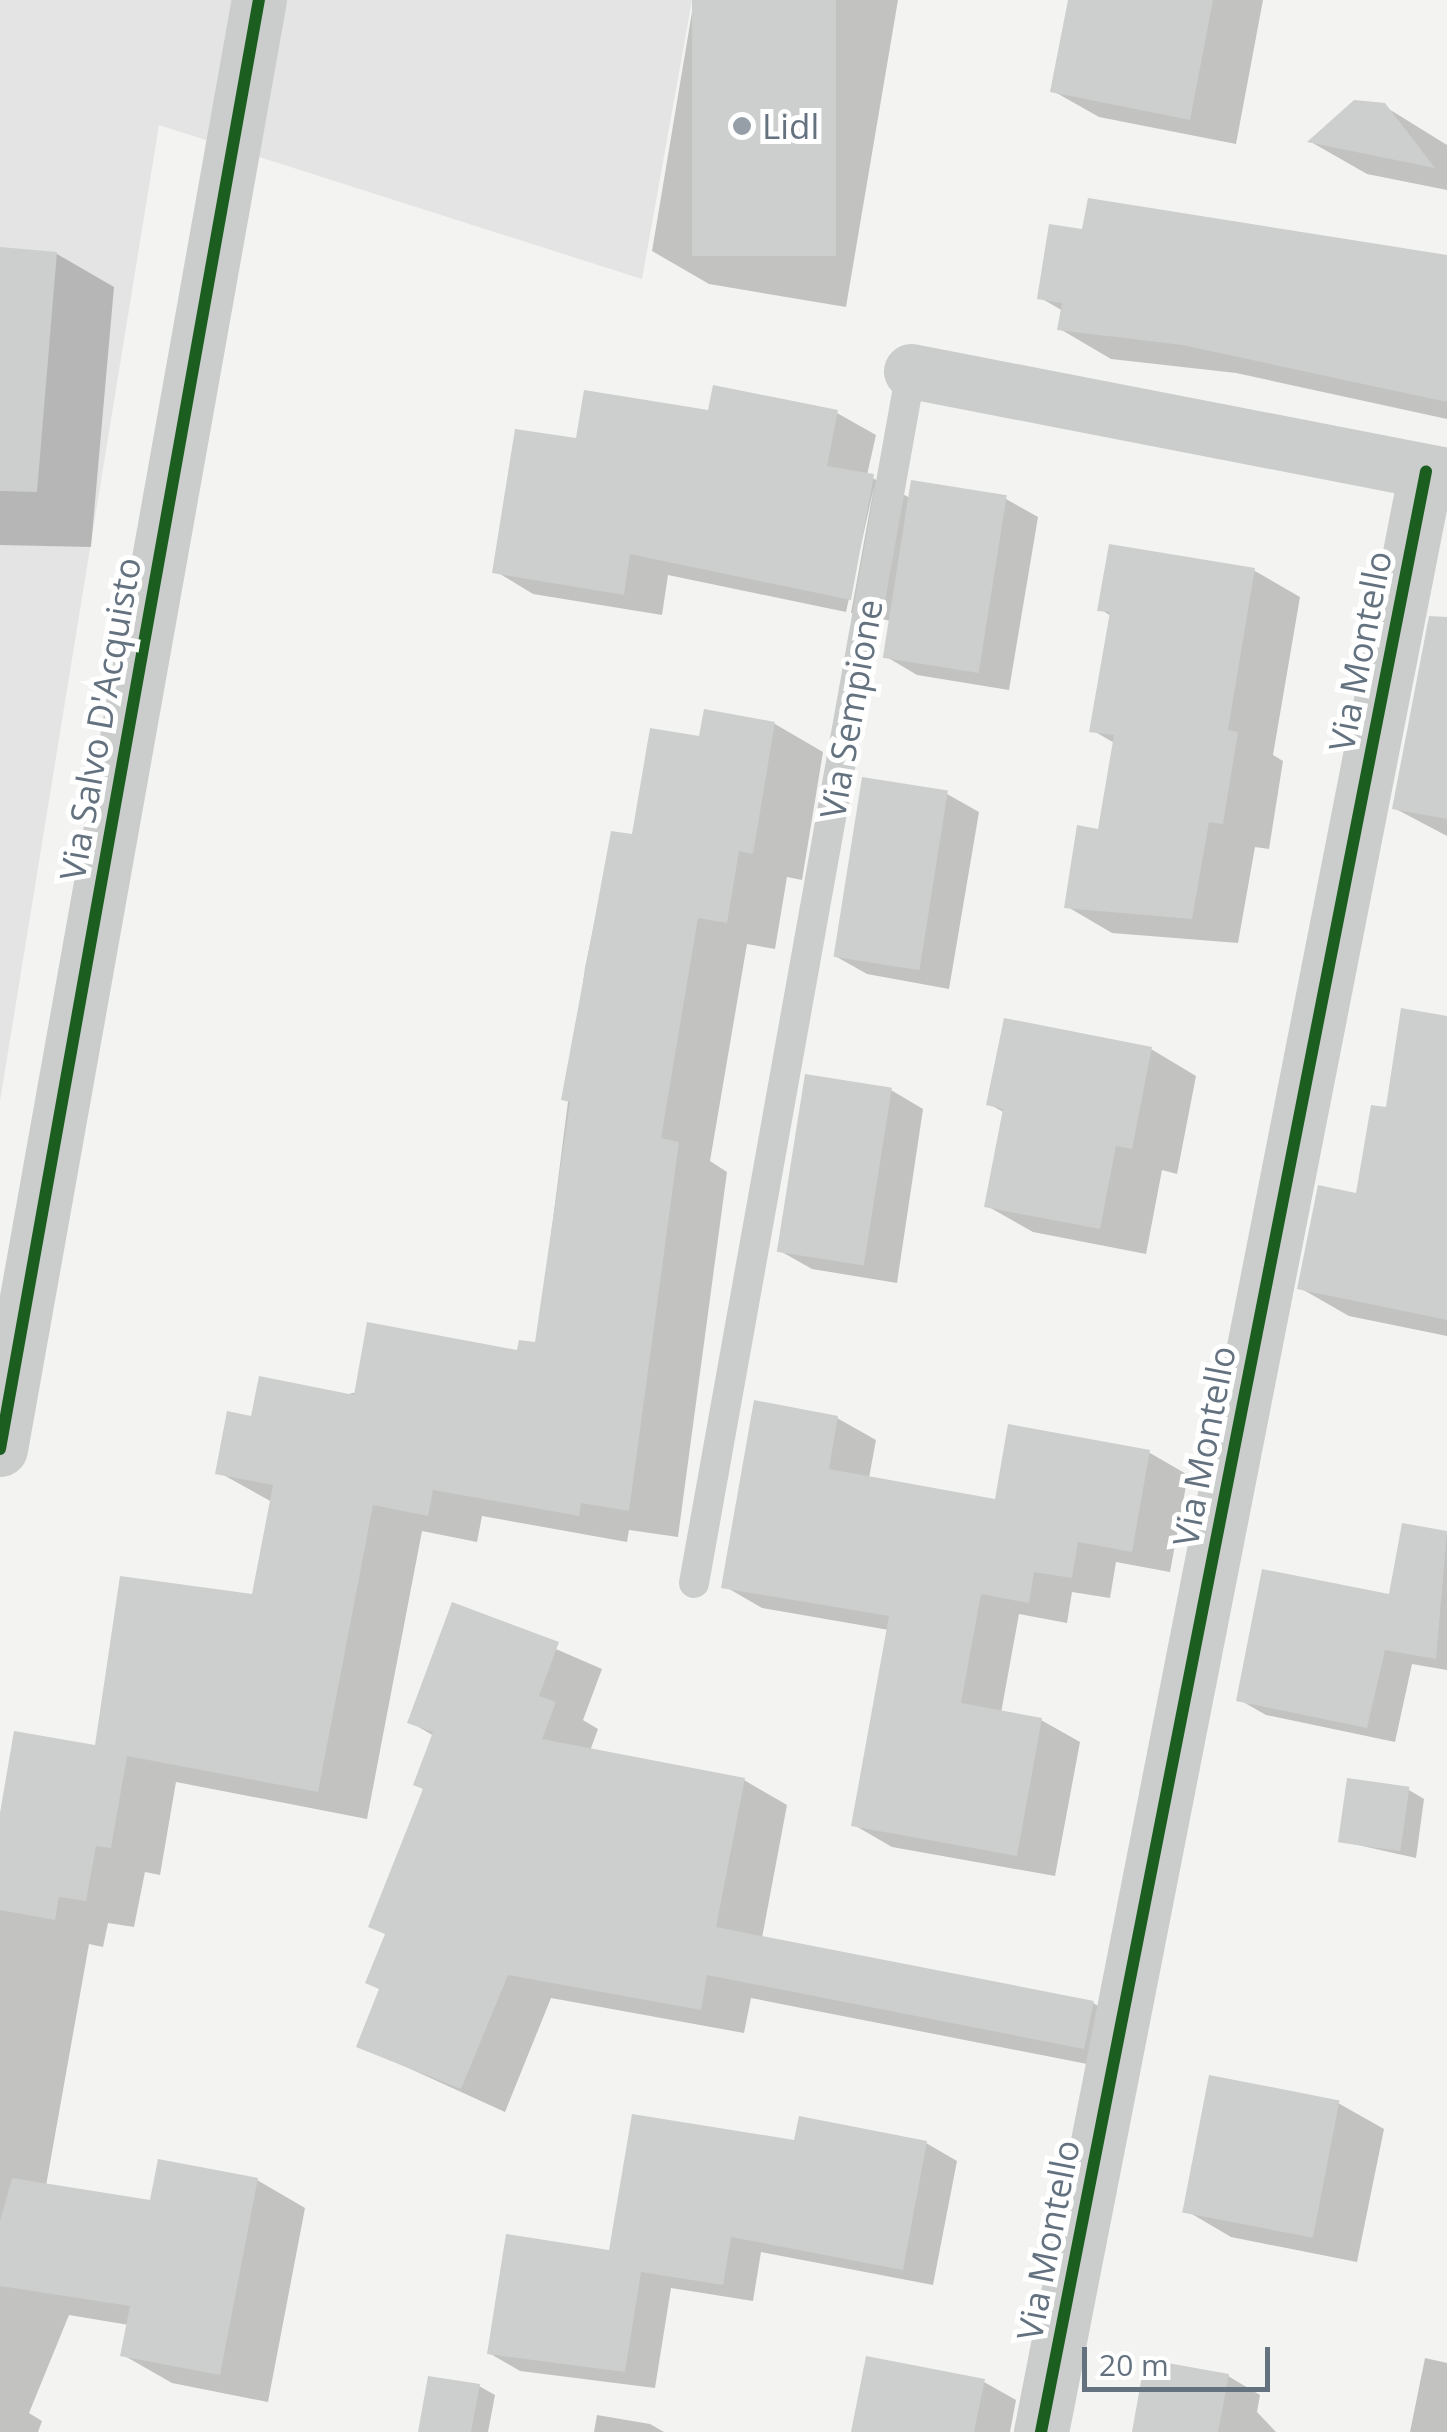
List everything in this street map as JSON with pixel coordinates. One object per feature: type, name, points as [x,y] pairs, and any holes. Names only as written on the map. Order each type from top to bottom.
[{"type":"street","name":"Via Salvo D'Acquisto","points":[[0,1449],[259,0]]},
{"type":"street","name":"Via Sempione","points":[[912,372],[1436,473]]},
{"type":"street","name":"Via Montello","points":[[1041,2432],[1436,473]]},
{"type":"lane","name":"Via Sempione","points":[[694,1584],[912,372]]},
{"type":"shaded area","points":[[0,0],[692,0],[642,279],[159,125],[0,1101]]},
{"type":"building","name":"Lidl","points":[[692,0],[836,0],[836,256],[692,256]]},
{"type":"building","points":[[1068,0],[1213,0],[1190,120],[1050,92]]},
{"type":"building","points":[[1354,100],[1385,103],[1435,168],[1307,142]]},
{"type":"building","points":[[1088,198],[1447,255],[1447,402],[1182,345],[1057,330],[1062,303],[1037,299],[1049,224],[1082,229]]},
{"type":"building","points":[[0,247],[57,252],[37,492],[0,491]]},
{"type":"building","points":[[713,385],[838,410],[827,466],[874,474],[851,600],[630,554],[624,595],[492,573],[515,429],[576,438],[584,390],[708,410]]},
{"type":"building","points":[[911,480],[1007,495],[979,673],[883,658]]},
{"type":"building","points":[[1109,544],[1255,568],[1228,730],[1238,732],[1223,824],[1209,822],[1192,919],[1064,908],[1077,825],[1098,829],[1114,735],[1089,732],[1110,612],[1097,611]]},
{"type":"building","points":[[1429,616],[1447,617],[1447,819],[1392,809]]},
{"type":"building","points":[[704,709],[775,722],[753,854],[739,851],[727,923],[698,918],[661,1138],[679,1142],[629,1511],[581,1503],[579,1516],[433,1490],[428,1516],[373,1505],[318,1792],[127,1756],[111,1848],[96,1846],[86,1901],[59,1897],[55,1920],[0,1910],[0,1813],[14,1731],[95,1745],[120,1576],[252,1594],[273,1485],[215,1474],[227,1411],[251,1416],[259,1376],[354,1395],[367,1322],[517,1350],[519,1340],[535,1342],[570,1102],[561,1100],[611,831],[632,834],[650,728],[699,736]]},
{"type":"building","points":[[862,777],[948,791],[919,970],[834,957]]},
{"type":"building","points":[[1401,1008],[1447,1016],[1447,1320],[1297,1289],[1318,1185],[1356,1193],[1371,1105],[1386,1107]]},
{"type":"building","points":[[1004,1018],[1152,1047],[1132,1149],[1116,1146],[1100,1229],[984,1207],[1003,1109],[986,1105]]},
{"type":"building","points":[[805,1074],[892,1088],[864,1266],[777,1252]]},
{"type":"building","points":[[754,1400],[838,1416],[829,1469],[995,1499],[1008,1424],[1150,1450],[1132,1552],[1078,1542],[1072,1578],[1034,1572],[1029,1603],[981,1594],[961,1703],[1042,1718],[1017,1856],[851,1826],[889,1616],[721,1588]]},
{"type":"building","points":[[1402,1523],[1447,1531],[1436,1659],[1385,1650],[1367,1728],[1236,1701],[1262,1569],[1389,1594]]},
{"type":"building","points":[[452,1602],[559,1642],[539,1696],[556,1702],[542,1739],[745,1778],[716,1927],[1094,2001],[1084,2049],[707,1975],[701,2010],[508,1975],[461,2089],[356,2047],[379,1989],[365,1983],[385,1934],[368,1927],[423,1789],[413,1785],[433,1732],[407,1723]]},
{"type":"building","points":[[1347,1778],[1409,1787],[1400,1851],[1338,1842]]},
{"type":"building","points":[[1209,2075],[1340,2100],[1313,2238],[1182,2212]]},
{"type":"building","points":[[632,2114],[794,2140],[799,2116],[927,2141],[903,2270],[731,2237],[723,2285],[641,2272],[625,2372],[487,2354],[506,2234],[609,2250]]},
{"type":"building","points":[[158,2159],[258,2178],[220,2375],[120,2356],[130,2306],[0,2286],[0,2221],[12,2178],[150,2200]]},
{"type":"building","points":[[866,2356],[985,2379],[974,2432],[851,2432]]},
{"type":"building","points":[[1145,2359],[1229,2374],[1218,2432],[1132,2432]]},
{"type":"building","points":[[428,2376],[480,2384],[471,2432],[418,2432]]},
{"type":"cycle path","points":[[0,1449],[259,0]]},
{"type":"cycle path","points":[[1041,2432],[1426,471]]},
{"type":"place","name":"Lidl","points":[[742,126]]}]
